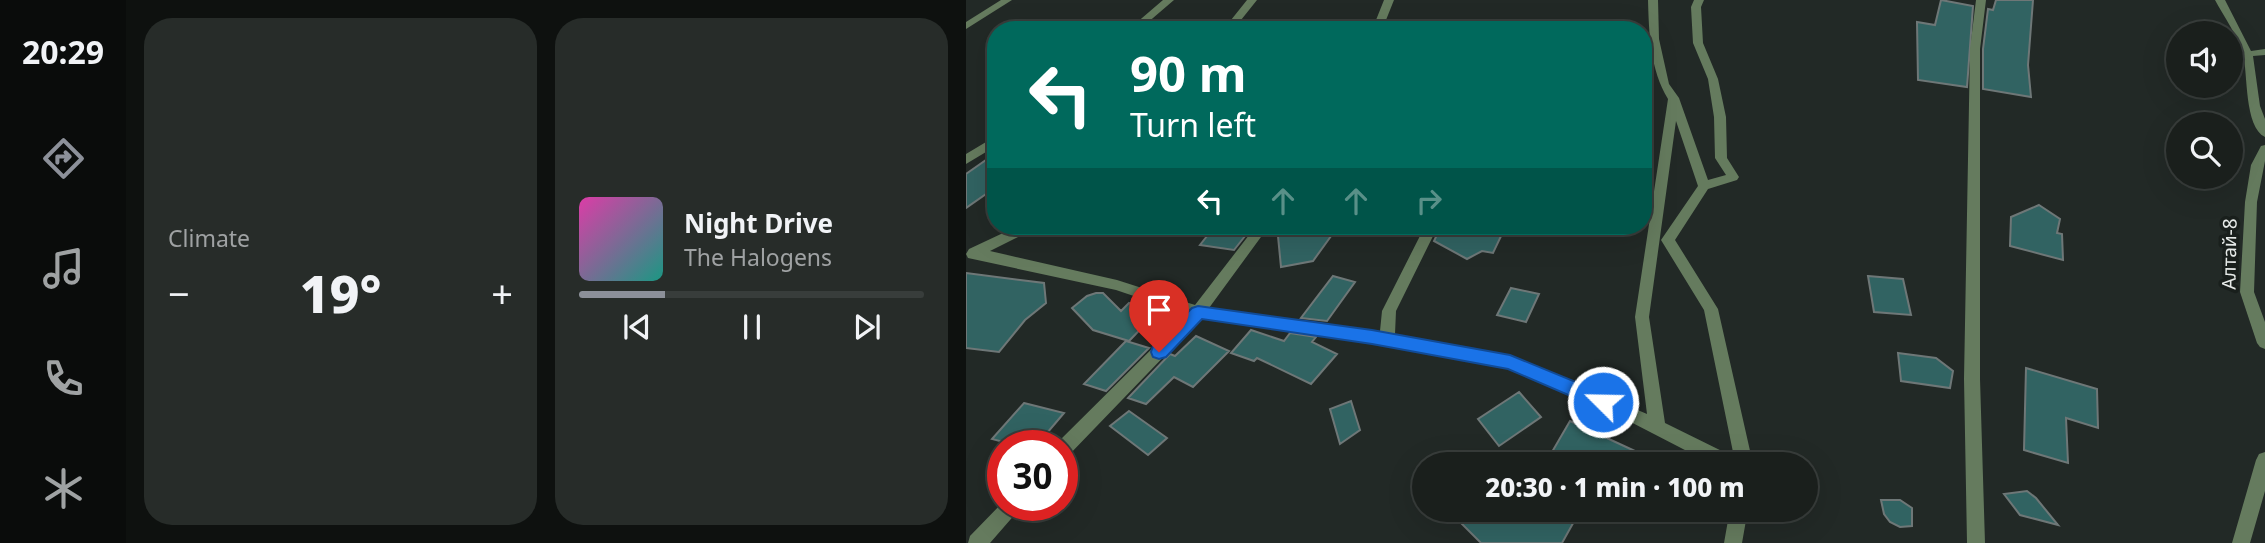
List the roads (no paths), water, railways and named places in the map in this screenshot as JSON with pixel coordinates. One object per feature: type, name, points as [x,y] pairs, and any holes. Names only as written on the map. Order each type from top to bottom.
[{"type":"street","points":[[966,26],[1007,0]]},
{"type":"street","points":[[1144,21],[1169,0]]},
{"type":"street","points":[[1235,21],[1252,0]]},
{"type":"street","points":[[1381,21],[1390,0]]},
{"type":"street","points":[[1653,0],[1654,39],[1664,84],[1673,99],[1704,186]]},
{"type":"street","points":[[1699,0],[1696,7],[1698,43],[1713,79],[1720,117],[1721,158],[1733,177],[1704,186],[1668,240],[1711,309],[1741,452]]},
{"type":"street","points":[[1976,543],[1972,339],[1975,49],[1981,0]]},
{"type":"street","points":[[2220,0],[2248,54],[2255,106],[2265,133]]},
{"type":"street","points":[[2248,54],[2265,52]]},
{"type":"street","points":[[1657,427],[1642,317],[1673,99]]},
{"type":"street","points":[[966,160],[987,146]]},
{"type":"street","name":"Алтай-8","points":[[2265,149],[2251,202],[2247,292],[2265,343]]},
{"type":"street","points":[[970,256],[1011,235]]},
{"type":"street","points":[[1078,434],[1198,312],[1256,235]]},
{"type":"street","points":[[1387,340],[1389,311],[1427,235]]},
{"type":"street","points":[[970,256],[1117,285],[1198,312],[1387,340],[1510,362],[1657,427],[1706,452]]},
{"type":"street","points":[[2241,543],[2265,460]]},
{"type":"street","points":[[977,543],[997,521]]},
{"type":"street","points":[[1732,543],[1736,522]]}]
